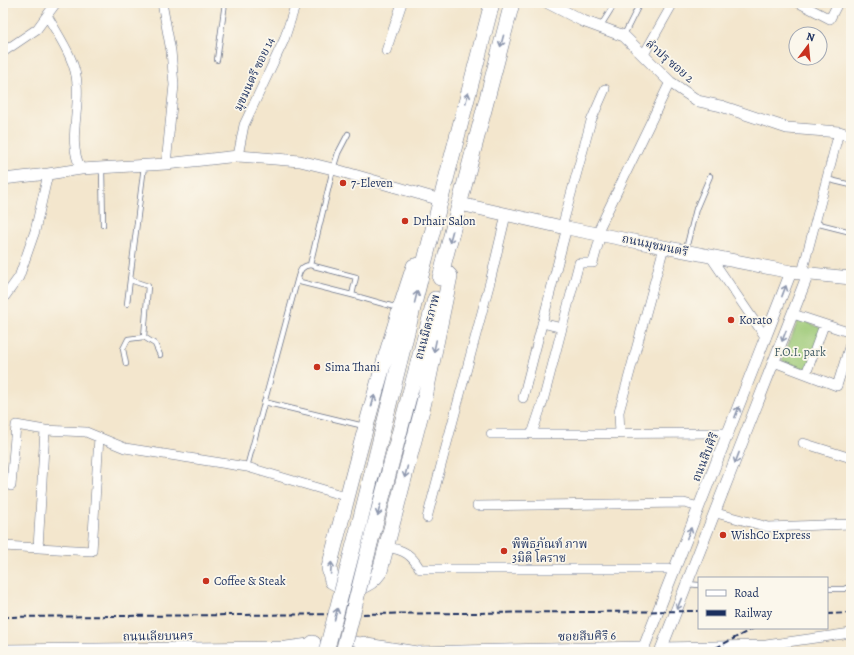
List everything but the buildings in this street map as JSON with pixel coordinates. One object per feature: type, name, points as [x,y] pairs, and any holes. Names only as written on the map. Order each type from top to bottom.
[{"type":"highway","name":"ถนนมิตรภาพ","points":[[326,652],[424,264],[492,3]]},
{"type":"highway","name":"ถนนมิตรภาพ","points":[[343,652],[374,528],[512,3]]},
{"type":"highway","points":[[424,264],[414,266],[387,349],[366,426],[329,568],[332,582],[339,585],[354,587],[366,586],[374,581],[380,571],[424,402],[450,276],[443,269]]},
{"type":"main road","name":"ถนนมุขมนตรี","points":[[460,204],[506,215],[710,256],[801,273],[851,278]]},
{"type":"street","points":[[3,52],[37,29],[48,17],[56,3]]},
{"type":"street","points":[[162,3],[171,51],[174,85],[166,164]]},
{"type":"street","name":"มุขมนตรี ซอย 14","points":[[238,156],[244,125],[284,40],[296,3]]},
{"type":"street","points":[[386,51],[402,3]]},
{"type":"street","name":"ลำปรุ ซอย 2","points":[[548,3],[583,21],[624,36],[642,56],[670,82],[698,101],[721,106],[787,128],[839,132],[851,136]]},
{"type":"street","points":[[642,56],[673,3]]},
{"type":"street","points":[[798,3],[830,19],[838,3]]},
{"type":"street","points":[[48,17],[64,46],[77,82],[78,102],[73,141],[81,169]]},
{"type":"street","points":[[532,434],[579,264],[593,263],[599,233],[670,82]]},
{"type":"street","points":[[523,398],[589,128],[606,89]]},
{"type":"street","points":[[661,650],[793,314],[801,273],[839,132]]},
{"type":"street","points":[[3,179],[81,169],[144,164],[166,164],[238,156],[300,161],[333,168],[441,200]]},
{"type":"street","points":[[3,299],[18,277],[35,231],[48,174]]},
{"type":"street","points":[[428,518],[506,215]]},
{"type":"street","points":[[620,434],[619,412],[664,247]]},
{"type":"street","points":[[710,256],[766,338]]},
{"type":"street","name":"ถนนสืบศิริ","points":[[643,649],[766,338],[801,273]]},
{"type":"street","points":[[793,314],[851,333]]},
{"type":"street","points":[[542,323],[562,328]]},
{"type":"street","points":[[806,374],[824,324]]},
{"type":"street","points":[[774,362],[837,386],[851,340]]},
{"type":"street","points":[[12,486],[16,425],[45,430],[86,432],[125,448],[247,467],[348,497]]},
{"type":"street","points":[[38,548],[45,430]]},
{"type":"street","points":[[491,434],[729,433]]},
{"type":"street","points":[[3,546],[92,551],[99,437]]},
{"type":"street","points":[[803,443],[851,458]]},
{"type":"street","points":[[478,506],[684,503],[768,527],[851,524]]},
{"type":"street","points":[[387,547],[399,549],[413,558],[420,569],[674,569]]},
{"type":"street","points":[[643,649],[661,650],[766,645],[851,633]]},
{"type":"street","name":"ถนนเลียบนคร","points":[[3,649],[132,650],[286,646],[311,647],[334,637],[363,648]]},
{"type":"street","name":"ซอยสืบศิริ 6","points":[[363,648],[417,651],[643,649]]},
{"type":"lane","points":[[217,60],[225,3]]},
{"type":"lane","points":[[600,27],[615,3]]},
{"type":"lane","points":[[624,36],[640,3]]},
{"type":"lane","points":[[310,265],[333,168],[338,153],[348,134]]},
{"type":"lane","points":[[127,304],[144,164]]},
{"type":"lane","points":[[102,167],[103,225]]},
{"type":"lane","points":[[686,251],[696,209],[710,176]]},
{"type":"lane","points":[[826,179],[851,185]]},
{"type":"lane","points":[[815,223],[851,232]]},
{"type":"lane","points":[[247,467],[298,277],[304,266],[310,265],[356,277],[352,295]]},
{"type":"lane","points":[[298,277],[300,282],[400,308]]},
{"type":"lane","points":[[130,280],[148,286],[144,337]]},
{"type":"lane","points":[[126,364],[123,349],[128,339],[144,337],[155,344],[160,355]]},
{"type":"lane","points":[[264,402],[366,426]]},
{"type":"lane","points":[[687,584],[698,585]]},
{"type":"lane","points":[[828,589],[844,589],[851,586]]},
{"type":"green space","name":"F.O.I. park","points":[[799,318],[823,329],[807,371],[782,361]]},
{"type":"railway","points":[[3,617],[698,611]]},
{"type":"railway","points":[[828,614],[851,613]]},
{"type":"railway","points":[[708,652],[752,629]]},
{"type":"place","name":"7-Eleven","points":[[343,183]]},
{"type":"place","name":"Drhair Salon","points":[[405,221]]},
{"type":"place","name":"Korato","points":[[731,320]]},
{"type":"place","name":"Sima Thani","points":[[317,367]]},
{"type":"place","name":"WishCo Express","points":[[723,535]]},
{"type":"place","name":"พิพิธภัณท์ ภาพ 3มิติ โคราช","points":[[504,551]]},
{"type":"place","name":"Coffee & Steak","points":[[206,581]]}]
